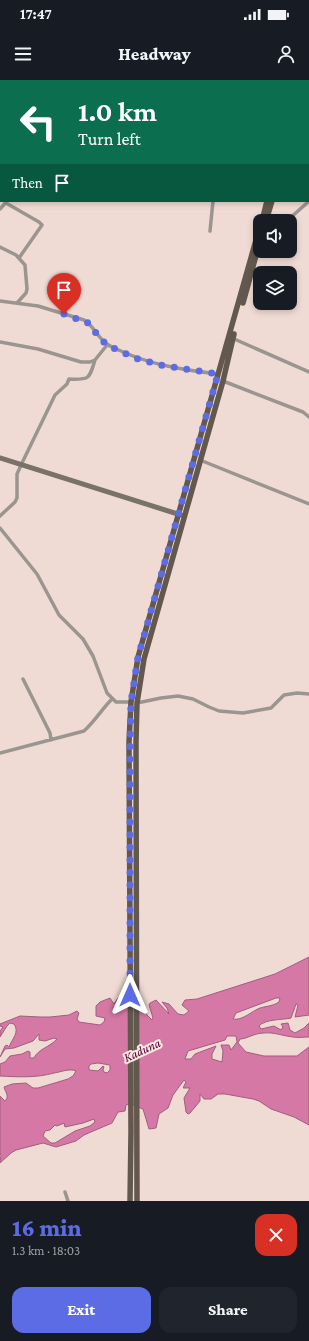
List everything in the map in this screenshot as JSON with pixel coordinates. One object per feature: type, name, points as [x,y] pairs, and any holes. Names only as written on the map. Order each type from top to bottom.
[{"type":"main road","points":[[264,214],[267,202]]},
{"type":"main road","points":[[268,214],[272,202]]},
{"type":"main road","points":[[137,1201],[134,1132],[133,995],[136,742],[134,702],[218,374],[253,251]]},
{"type":"main road","points":[[181,515],[200,460],[223,381],[232,338],[255,258]]},
{"type":"main road","points":[[0,458],[181,515]]},
{"type":"main road","points":[[130,1201],[134,1132]]},
{"type":"street","points":[[0,209],[6,202],[42,225],[19,258]]},
{"type":"street","points":[[210,231],[213,202]]},
{"type":"street","points":[[295,214],[309,202]]},
{"type":"street","points":[[0,247],[19,258],[25,265],[26,293],[17,303]]},
{"type":"street","points":[[0,301],[38,306],[84,320],[107,345],[135,358],[160,365],[218,374]]},
{"type":"street","points":[[232,338],[309,372]]},
{"type":"street","points":[[0,342],[38,349],[81,362],[90,362],[95,360]]},
{"type":"street","points":[[0,516],[15,502],[17,498],[17,474],[55,395],[67,384],[69,379],[83,380],[88,378],[95,360],[107,345]]},
{"type":"street","points":[[223,381],[303,412],[309,416]]},
{"type":"street","points":[[200,460],[309,504]]},
{"type":"street","points":[[0,528],[37,574],[59,615],[83,639],[93,656],[107,693],[116,702],[134,702],[178,696],[193,700],[219,711],[244,713],[271,708],[284,695],[297,693],[309,694]]},
{"type":"street","points":[[24,679],[50,733],[51,740]]},
{"type":"street","points":[[0,753],[84,731],[93,723],[102,709],[112,698]]},
{"type":"street","points":[[65,1192],[68,1201]]},
{"type":"water","name":"Kaduna","points":[[309,957],[309,1015],[295,1017],[298,1005],[296,1004],[291,1018],[265,1022],[259,1026],[261,1029],[274,1026],[281,1030],[283,1027],[281,1024],[288,1023],[290,1030],[295,1033],[309,1023],[309,1037],[260,1033],[240,1039],[238,1043],[246,1052],[264,1056],[297,1056],[309,1047],[309,1125],[294,1117],[271,1109],[259,1101],[225,1094],[218,1094],[211,1099],[204,1099],[200,1094],[200,1101],[188,1114],[186,1112],[184,1098],[190,1088],[183,1088],[186,1082],[184,1080],[173,1095],[168,1108],[159,1114],[156,1128],[149,1129],[143,1109],[130,1104],[126,1105],[125,1111],[118,1112],[112,1123],[84,1135],[76,1141],[56,1147],[43,1143],[16,1150],[0,1163],[0,1096],[5,1101],[7,1097],[4,1087],[12,1084],[26,1083],[33,1088],[38,1088],[68,1079],[73,1076],[76,1071],[68,1070],[47,1075],[20,1077],[0,1076],[0,1064],[5,1062],[10,1056],[22,1054],[28,1051],[30,1052],[30,1058],[34,1058],[38,1052],[57,1039],[54,1038],[45,1041],[39,1040],[39,1034],[33,1041],[14,1048],[5,1049],[0,1057],[5,1046],[7,1045],[9,1047],[15,1036],[16,1027],[14,1024],[10,1023],[0,1037],[0,1031],[3,1027],[0,1026],[0,1024],[20,1016],[50,1017],[69,1015],[77,1011],[79,1013],[77,1019],[79,1022],[100,1025],[104,1022],[105,1018],[96,1016],[96,1006],[100,1002],[110,998],[114,1004],[118,998],[129,1004],[143,1008],[152,1020],[153,1018],[149,1005],[156,1000],[169,1014],[167,1008],[162,1002],[169,1004],[178,1014],[184,1015],[189,1011],[182,1005],[185,1000],[197,999],[275,974]],"holes":[[[276,998],[280,998],[279,1002],[260,1008],[240,1019],[233,1019],[236,1013]],[[227,1036],[236,1036],[237,1042],[231,1050],[229,1045],[221,1045],[223,1051],[222,1062],[212,1059],[212,1054],[216,1046],[195,1054],[191,1059],[185,1059],[188,1051],[225,1040]],[[98,1063],[110,1065],[110,1070],[107,1073],[104,1072],[103,1066],[98,1071],[89,1070],[89,1066],[91,1064]],[[94,1119],[95,1122],[90,1126],[75,1131],[55,1143],[51,1143],[43,1136],[45,1131],[50,1130],[55,1125],[57,1126],[64,1123],[65,1127]]]},
{"type":"route","points":[[64,314],[84,320],[107,345],[135,358],[160,365],[218,374],[138,657],[131,702],[130,995]]}]
